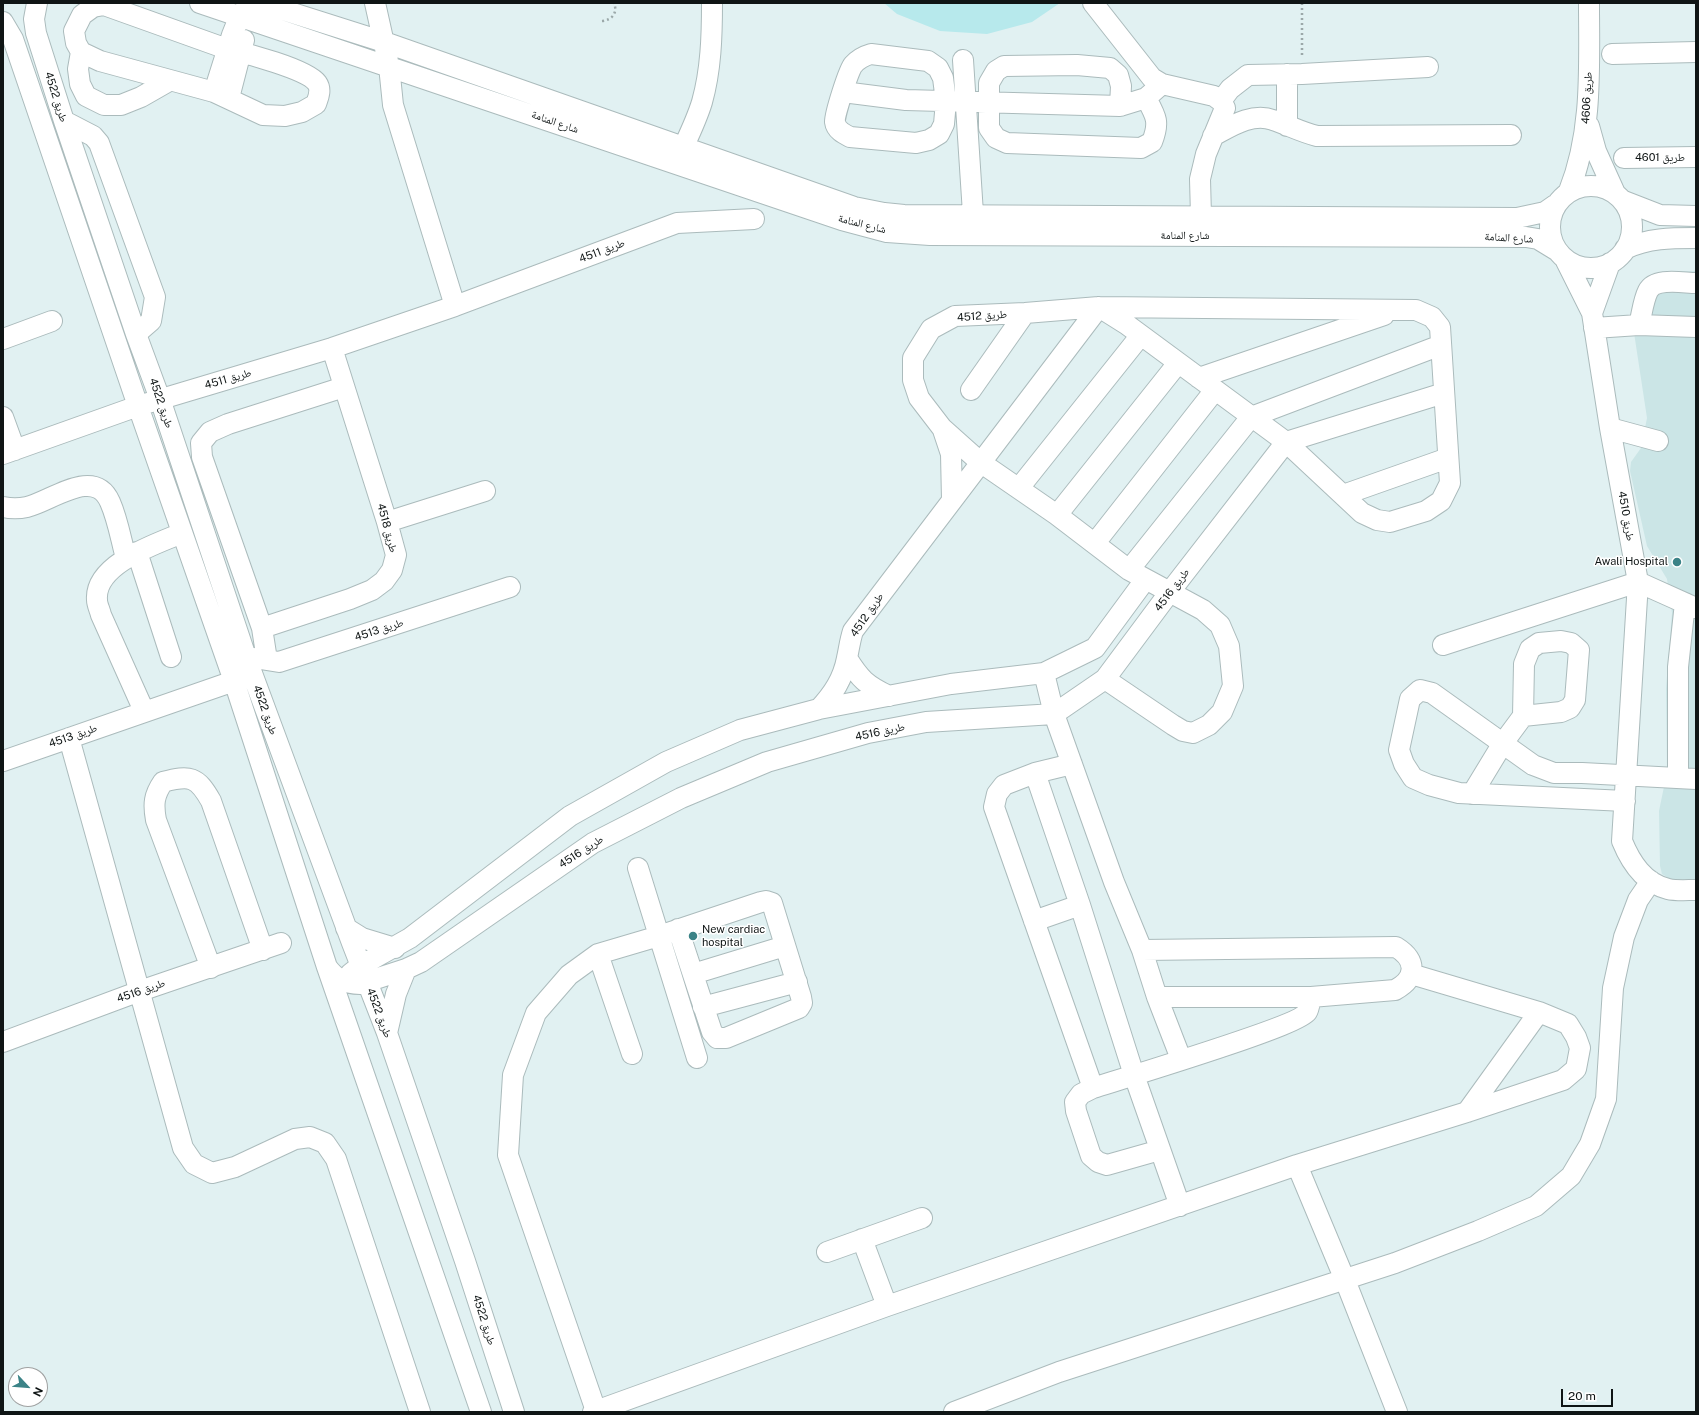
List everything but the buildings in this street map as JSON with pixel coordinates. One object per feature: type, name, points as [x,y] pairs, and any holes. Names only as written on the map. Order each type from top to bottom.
[{"type":"street","name":"طريق 4522","points":[[37,3],[34,19],[36,33],[136,334],[160,399],[246,657],[363,974],[387,1033],[465,1261],[514,1412]]},
{"type":"street","name":"شارع المنامة","points":[[200,3],[245,10],[389,66],[854,207],[884,213],[904,215],[1517,218],[1545,212],[1555,205]]},
{"type":"street","name":"شارع المنامة","points":[[261,3],[384,42],[680,155],[842,220],[887,232],[930,235],[1526,237],[1538,239],[1561,255]]},
{"type":"street","points":[[375,3],[389,66],[393,105],[454,306]]},
{"type":"street","points":[[680,155],[702,102],[708,72],[712,36],[712,3]]},
{"type":"street","points":[[1093,3],[1152,78],[1162,84],[1214,96],[1221,101],[1224,108],[1206,154],[1200,179],[1201,216]]},
{"type":"street","name":"طريق 4606","points":[[1569,191],[1582,156],[1587,120],[1589,3]]},
{"type":"street","points":[[104,5],[306,74],[318,84],[320,94],[316,104],[302,112],[285,116],[263,115],[221,95],[100,61],[81,52],[76,44],[74,31],[82,15],[93,7],[104,5]]},
{"type":"street","points":[[221,95],[234,50],[245,37],[245,10]]},
{"type":"street","name":"طريق 4522","points":[[3,22],[13,39],[138,406],[234,680],[327,967],[481,1412]]},
{"type":"street","points":[[81,52],[78,69],[80,84],[86,96],[104,105],[121,105],[141,97],[169,81]]},
{"type":"street","points":[[1612,54],[1696,52]]},
{"type":"street","points":[[871,54],[928,61],[938,68],[956,101],[938,134],[929,140],[916,143],[850,137],[841,132],[835,123],[836,113],[851,66],[860,58],[871,54]]},
{"type":"street","points":[[962,60],[956,101],[974,215],[975,235]]},
{"type":"street","points":[[1120,106],[1121,86],[1118,75],[1110,68],[1077,65],[1004,66],[996,71],[989,83],[989,128],[996,138],[1007,143],[1141,148],[1152,142],[1156,131],[1156,116],[1146,98]]},
{"type":"street","points":[[1221,101],[1230,89],[1248,75],[1428,68]]},
{"type":"street","points":[[1287,74],[1287,126]]},
{"type":"street","points":[[843,92],[906,100],[1120,106],[1146,98],[1162,84]]},
{"type":"street","points":[[1213,136],[1238,122],[1257,118],[1272,119],[1303,133],[1317,136],[1511,136]]},
{"type":"street","points":[[1561,255],[1580,267],[1595,268],[1610,264],[1625,249],[1631,238],[1632,225],[1630,212],[1620,197],[1596,151],[1587,120]]},
{"type":"street","points":[[64,121],[93,136],[99,143],[155,297],[150,321],[136,334]]},
{"type":"street","name":"طريق 4601","points":[[1624,158],[1696,157]]},
{"type":"street","points":[[1696,216],[1660,215],[1620,197],[1605,187],[1593,185],[1581,186],[1569,191],[1561,197],[1555,205],[1550,220],[1550,236],[1593,320],[1639,325],[1696,327]]},
{"type":"street","name":"طريق 4511","points":[[9,452],[138,406],[332,348],[454,306],[677,223],[754,219]]},
{"type":"street","points":[[1625,249],[1638,243],[1655,239],[1696,238]]},
{"type":"street","name":"طريق 4510","points":[[1610,264],[1593,320],[1610,428],[1638,582],[1622,841],[1629,859],[1642,875],[1651,881],[1669,890],[1696,890]]},
{"type":"street","points":[[1639,325],[1648,291],[1653,285],[1659,282],[1696,283]]},
{"type":"street","points":[[1105,679],[1183,731],[1193,733],[1209,725],[1222,712],[1233,686],[1229,646],[1220,625],[1203,610],[1137,575],[1057,515],[980,462],[1099,307],[1141,335],[1286,442],[1444,393]]},
{"type":"street","name":"طريق 4512","points":[[819,709],[837,686],[847,658],[849,643],[853,631],[980,462],[942,428],[919,398],[913,380],[913,358],[931,329],[955,316],[1025,313],[1099,307],[1416,310],[1432,318],[1440,327],[1450,483],[1441,501],[1426,511],[1390,522],[1377,520],[1362,513],[1286,442]]},
{"type":"street","points":[[1199,378],[1398,310]]},
{"type":"street","points":[[971,390],[1025,313]]},
{"type":"street","points":[[3,339],[52,321]]},
{"type":"street","points":[[1018,488],[1141,335]]},
{"type":"street","points":[[1251,417],[1441,345]]},
{"type":"street","name":"طريق 4518","points":[[262,628],[350,599],[372,590],[384,581],[392,570],[396,555],[332,348]]},
{"type":"street","points":[[1057,515],[1178,363]]},
{"type":"street","points":[[259,692],[273,661],[202,457],[201,443],[210,432],[228,424],[344,387]]},
{"type":"street","points":[[1095,543],[1215,390]]},
{"type":"street","points":[[3,416],[9,452]]},
{"type":"street","name":"طريق 4516","points":[[344,982],[356,984],[363,974],[395,948],[570,816],[666,762],[740,730],[819,709],[951,684],[1044,673],[1095,648],[1137,575],[1251,417]]},
{"type":"street","points":[[942,428],[951,454],[952,500]]},
{"type":"street","points":[[1610,428],[1658,441]]},
{"type":"street","name":"طريق 4516","points":[[363,974],[406,969],[421,962],[593,843],[681,798],[767,762],[868,733],[926,722],[1054,714],[1105,679],[1169,593],[1286,442]]},
{"type":"street","points":[[1343,495],[1448,458]]},
{"type":"street","points":[[3,507],[16,509],[28,507],[81,486],[93,486],[104,492],[110,502],[132,555],[171,657]]},
{"type":"street","points":[[387,522],[484,491]]},
{"type":"street","points":[[144,711],[101,615],[97,600],[99,587],[106,575],[132,555],[182,533]]},
{"type":"street","points":[[1443,645],[1638,582],[1690,605],[1678,667],[1687,779],[1582,773],[1554,773],[1533,766],[1432,693],[1420,690],[1410,699],[1399,750],[1404,764],[1413,778],[1429,785],[1454,792],[1472,794],[1625,801]]},
{"type":"street","name":"طريق 4513","points":[[246,657],[273,661],[510,587]]},
{"type":"street","points":[[847,658],[856,673],[866,684],[889,696]]},
{"type":"street","points":[[1044,673],[1054,714],[1114,882],[1142,950],[1157,997],[1181,1059]]},
{"type":"street","name":"طريق 4513","points":[[3,761],[234,680]]},
{"type":"street","points":[[1472,794],[1503,743],[1523,716]]},
{"type":"street","points":[[69,738],[183,1148],[194,1164],[212,1173],[235,1167],[296,1139],[310,1137],[325,1143],[336,1159],[420,1412]]},
{"type":"street","points":[[1072,764],[1035,773],[1004,785],[996,794],[994,807],[1093,1088]]},
{"type":"street","points":[[1035,773],[1080,905],[1134,1075],[1180,1206]]},
{"type":"street","name":"طريق 4516","points":[[3,1042],[140,991],[211,968],[272,947],[212,801],[203,786],[191,778],[180,778],[163,782],[156,792],[153,805],[156,820],[211,968]]},
{"type":"street","points":[[638,868],[697,1058]]},
{"type":"street","points":[[954,1412],[1058,1372],[1212,1321],[1346,1280],[1471,1234],[1536,1206],[1571,1176],[1590,1144],[1606,1099],[1613,988],[1624,937],[1638,900],[1651,881]]},
{"type":"street","points":[[678,929],[712,1032],[717,1038],[726,1038],[799,1008],[802,1003],[786,946],[772,903],[766,901],[598,954],[569,975],[536,1013],[513,1075],[508,1155],[595,1412],[887,1306],[1297,1165],[1467,1112],[1563,1080],[1576,1069],[1580,1048],[1576,1037],[1568,1024],[1539,1012],[1411,974]]},
{"type":"street","points":[[1034,921],[1080,905]]},
{"type":"street","points":[[346,928],[362,938],[395,948]]},
{"type":"street","points":[[693,974],[786,946]]},
{"type":"street","points":[[1142,950],[1396,947],[1406,953],[1412,963],[1411,974],[1405,984],[1395,990],[1311,997],[1157,997]]},
{"type":"street","points":[[598,954],[632,1054]]},
{"type":"street","points":[[327,967],[338,979],[344,982],[342,1008]]},
{"type":"street","points":[[387,1033],[396,994],[406,969]]},
{"type":"street","points":[[704,1007],[797,982]]},
{"type":"street","points":[[1160,1150],[1108,1165],[1098,1162],[1091,1156],[1076,1111],[1075,1102],[1081,1094],[1093,1088],[1266,1031],[1297,1019],[1307,1012],[1311,997]]},
{"type":"street","points":[[1467,1112],[1539,1012]]},
{"type":"street","points":[[1297,1165],[1346,1280],[1397,1412]]},
{"type":"street","points":[[827,1252],[922,1218]]},
{"type":"street","points":[[862,1239],[887,1306]]},
{"type":"path","points":[[602,21],[611,19],[614,15],[616,10],[614,3]]},
{"type":"shaded area","points":[[884,3],[1060,3],[1032,22],[987,34],[940,31],[897,14]]},
{"type":"shaded area","name":"Awali Hospital","points":[[1696,271],[1696,884],[1670,879],[1662,874],[1660,866],[1659,811],[1667,772],[1666,688],[1672,613],[1667,579],[1647,546],[1630,471],[1631,462],[1641,448],[1647,418],[1631,313],[1638,294],[1652,278],[1669,272]]},
{"type":"place","name":"Awali Hospital","points":[[1677,562]]},
{"type":"place","name":"New cardiac hospital","points":[[693,936]]}]
